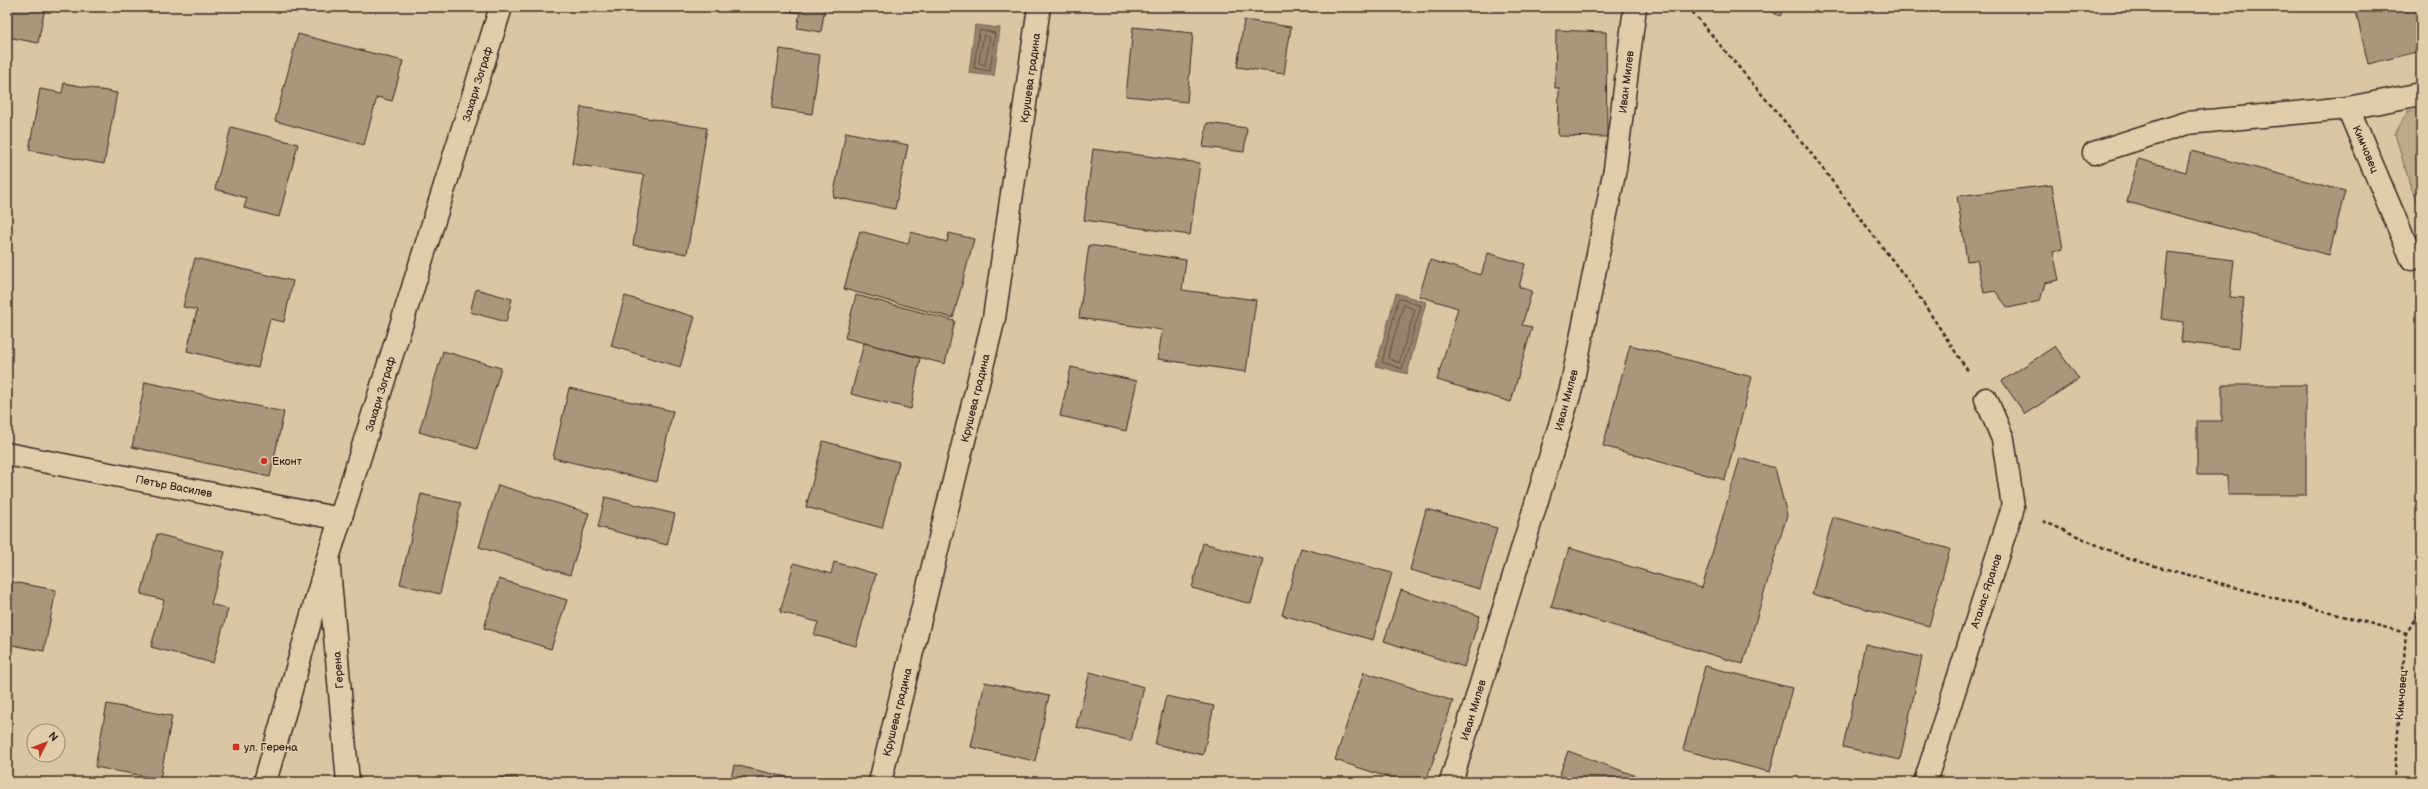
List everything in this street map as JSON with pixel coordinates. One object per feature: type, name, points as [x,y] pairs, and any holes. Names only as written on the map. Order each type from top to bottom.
[{"type":"street","name":"Захари Зограф","points":[[265,782],[328,558],[501,7]]},
{"type":"street","name":"Крушева градина","points":[[880,782],[994,318],[1039,7]]},
{"type":"street","name":"Иван Милев","points":[[1451,782],[1571,390],[1615,169],[1635,7]]},
{"type":"street","points":[[2094,153],[2187,123],[2348,108],[2421,94]]},
{"type":"street","name":"Кимчовец","points":[[2348,108],[2412,259]]},
{"type":"street","name":"Атанас Яранов","points":[[1925,782],[2013,507],[2003,440],[1986,398]]},
{"type":"street","name":"Петър Василев","points":[[7,454],[341,519]]},
{"type":"street","name":"Герена","points":[[328,558],[348,782]]},
{"type":"path","points":[[1688,7],[1812,154],[1912,286],[1986,398]]},
{"type":"path","points":[[2013,507],[2129,559],[2406,633],[2421,612]]},
{"type":"path","name":"Кимчовец","points":[[2394,782],[2406,633]]},
{"type":"shaded area","points":[[2421,109],[2421,208],[2410,185],[2395,134],[2408,111]]},
{"type":"water","points":[[975,25],[1000,28],[994,76],[969,73]]},
{"type":"water","points":[[1396,293],[1426,302],[1407,374],[1376,366]]},
{"type":"building","points":[[7,7],[45,7],[38,43],[7,37]]},
{"type":"building","points":[[775,7],[825,7],[821,32],[797,28],[800,13],[775,9]]},
{"type":"building","points":[[1761,7],[1785,7],[1780,16]]},
{"type":"building","points":[[2355,7],[2421,7],[2421,51],[2368,64]]},
{"type":"building","points":[[1244,20],[1291,27],[1284,74],[1237,67]]},
{"type":"building","points":[[1133,27],[1193,33],[1187,102],[1126,96]]},
{"type":"building","points":[[1556,30],[1606,32],[1607,137],[1558,136],[1559,88],[1555,88]]},
{"type":"building","points":[[298,34],[403,61],[392,101],[377,97],[364,145],[275,121]]},
{"type":"building","points":[[780,49],[820,55],[812,114],[772,108]]},
{"type":"building","points":[[64,83],[117,93],[104,164],[29,150],[40,89],[62,93]]},
{"type":"building","points":[[581,107],[707,128],[687,254],[633,245],[644,175],[572,164]]},
{"type":"building","points":[[1207,123],[1247,128],[1244,152],[1203,147]]},
{"type":"building","points":[[231,127],[298,144],[279,217],[244,208],[247,198],[215,189]]},
{"type":"building","points":[[846,132],[908,145],[895,209],[833,197]]},
{"type":"building","points":[[1093,149],[1200,163],[1190,235],[1084,220]]},
{"type":"building","points":[[2191,151],[2345,191],[2329,255],[2127,202],[2138,159],[2186,172]]},
{"type":"building","points":[[2052,185],[2063,249],[2053,252],[2059,280],[2045,283],[2040,301],[2008,308],[1995,291],[1984,293],[1977,260],[1967,261],[1957,196]]},
{"type":"building","points":[[860,231],[908,244],[911,232],[947,242],[949,233],[974,239],[953,318],[844,289]]},
{"type":"building","points":[[1089,245],[1186,260],[1182,290],[1256,300],[1246,372],[1158,359],[1162,330],[1079,318]]},
{"type":"building","points":[[2168,252],[2234,260],[2230,297],[2244,298],[2239,349],[2181,342],[2183,322],[2161,319]]},
{"type":"building","points":[[1488,253],[1525,264],[1519,287],[1532,291],[1522,325],[1532,327],[1511,402],[1437,380],[1458,308],[1419,296],[1430,260],[1481,275]]},
{"type":"building","points":[[195,258],[293,281],[284,322],[270,319],[258,368],[187,351],[197,310],[183,307]]},
{"type":"building","points":[[476,289],[512,299],[506,322],[470,312]]},
{"type":"building","points":[[856,295],[955,321],[945,364],[845,338]]},
{"type":"building","points":[[625,296],[695,317],[680,367],[611,346]]},
{"type":"building","points":[[864,343],[920,358],[911,409],[851,394]]},
{"type":"building","points":[[1630,345],[1752,377],[1725,480],[1603,446]]},
{"type":"building","points":[[2055,346],[2079,379],[2025,414],[2002,381]]},
{"type":"building","points":[[443,351],[501,368],[477,449],[419,432]]},
{"type":"building","points":[[1071,367],[1137,381],[1126,431],[1060,416]]},
{"type":"building","points":[[145,382],[284,412],[270,477],[132,447]]},
{"type":"building","points":[[2222,385],[2306,385],[2306,495],[2228,495],[2228,475],[2197,475],[2197,421],[2222,421]]},
{"type":"building","points":[[569,388],[673,411],[657,482],[553,458]]},
{"type":"building","points":[[823,441],[899,462],[882,528],[806,507]]},
{"type":"building","points":[[1740,458],[1775,468],[1787,515],[1743,664],[1551,607],[1569,548],[1702,588]]},
{"type":"building","points":[[498,485],[589,513],[570,575],[479,547]]},
{"type":"building","points":[[421,494],[461,503],[440,594],[400,584]]},
{"type":"building","points":[[605,497],[675,514],[667,545],[598,527]]},
{"type":"building","points":[[1426,509],[1497,528],[1480,589],[1410,570]]},
{"type":"building","points":[[1833,517],[1950,549],[1929,626],[1812,594]]},
{"type":"building","points":[[157,534],[225,552],[211,604],[228,609],[213,663],[151,647],[164,600],[141,594]]},
{"type":"building","points":[[1203,543],[1263,559],[1251,604],[1192,588]]},
{"type":"building","points":[[1301,548],[1392,573],[1373,640],[1282,615]]},
{"type":"building","points":[[834,562],[876,574],[856,646],[814,635],[818,622],[780,612],[794,563],[831,574]]},
{"type":"building","points":[[499,579],[567,600],[551,649],[484,628]]},
{"type":"building","points":[[7,581],[56,590],[44,651],[7,644]]},
{"type":"building","points":[[1401,590],[1480,616],[1464,667],[1384,641]]},
{"type":"building","points":[[1865,644],[1922,657],[1900,760],[1843,747]]},
{"type":"building","points":[[1705,666],[1792,688],[1770,772],[1683,750]]},
{"type":"building","points":[[1090,672],[1144,687],[1131,741],[1076,727]]},
{"type":"building","points":[[1364,672],[1453,701],[1426,782],[1403,782],[1335,760]]},
{"type":"building","points":[[985,682],[1049,696],[1035,761],[971,747]]},
{"type":"building","points":[[1166,696],[1214,706],[1203,755],[1155,744]]},
{"type":"building","points":[[107,704],[172,716],[160,779],[95,767]]},
{"type":"building","points":[[1568,751],[1653,782],[1557,782]]},
{"type":"building","points":[[734,765],[809,782],[730,782]]},
{"type":"building","points":[[517,777],[518,782],[436,782],[436,781]]},
{"type":"place","name":"Еконт","points":[[264,461]]},
{"type":"place","name":"ул. Герена","points":[[236,747]]}]
